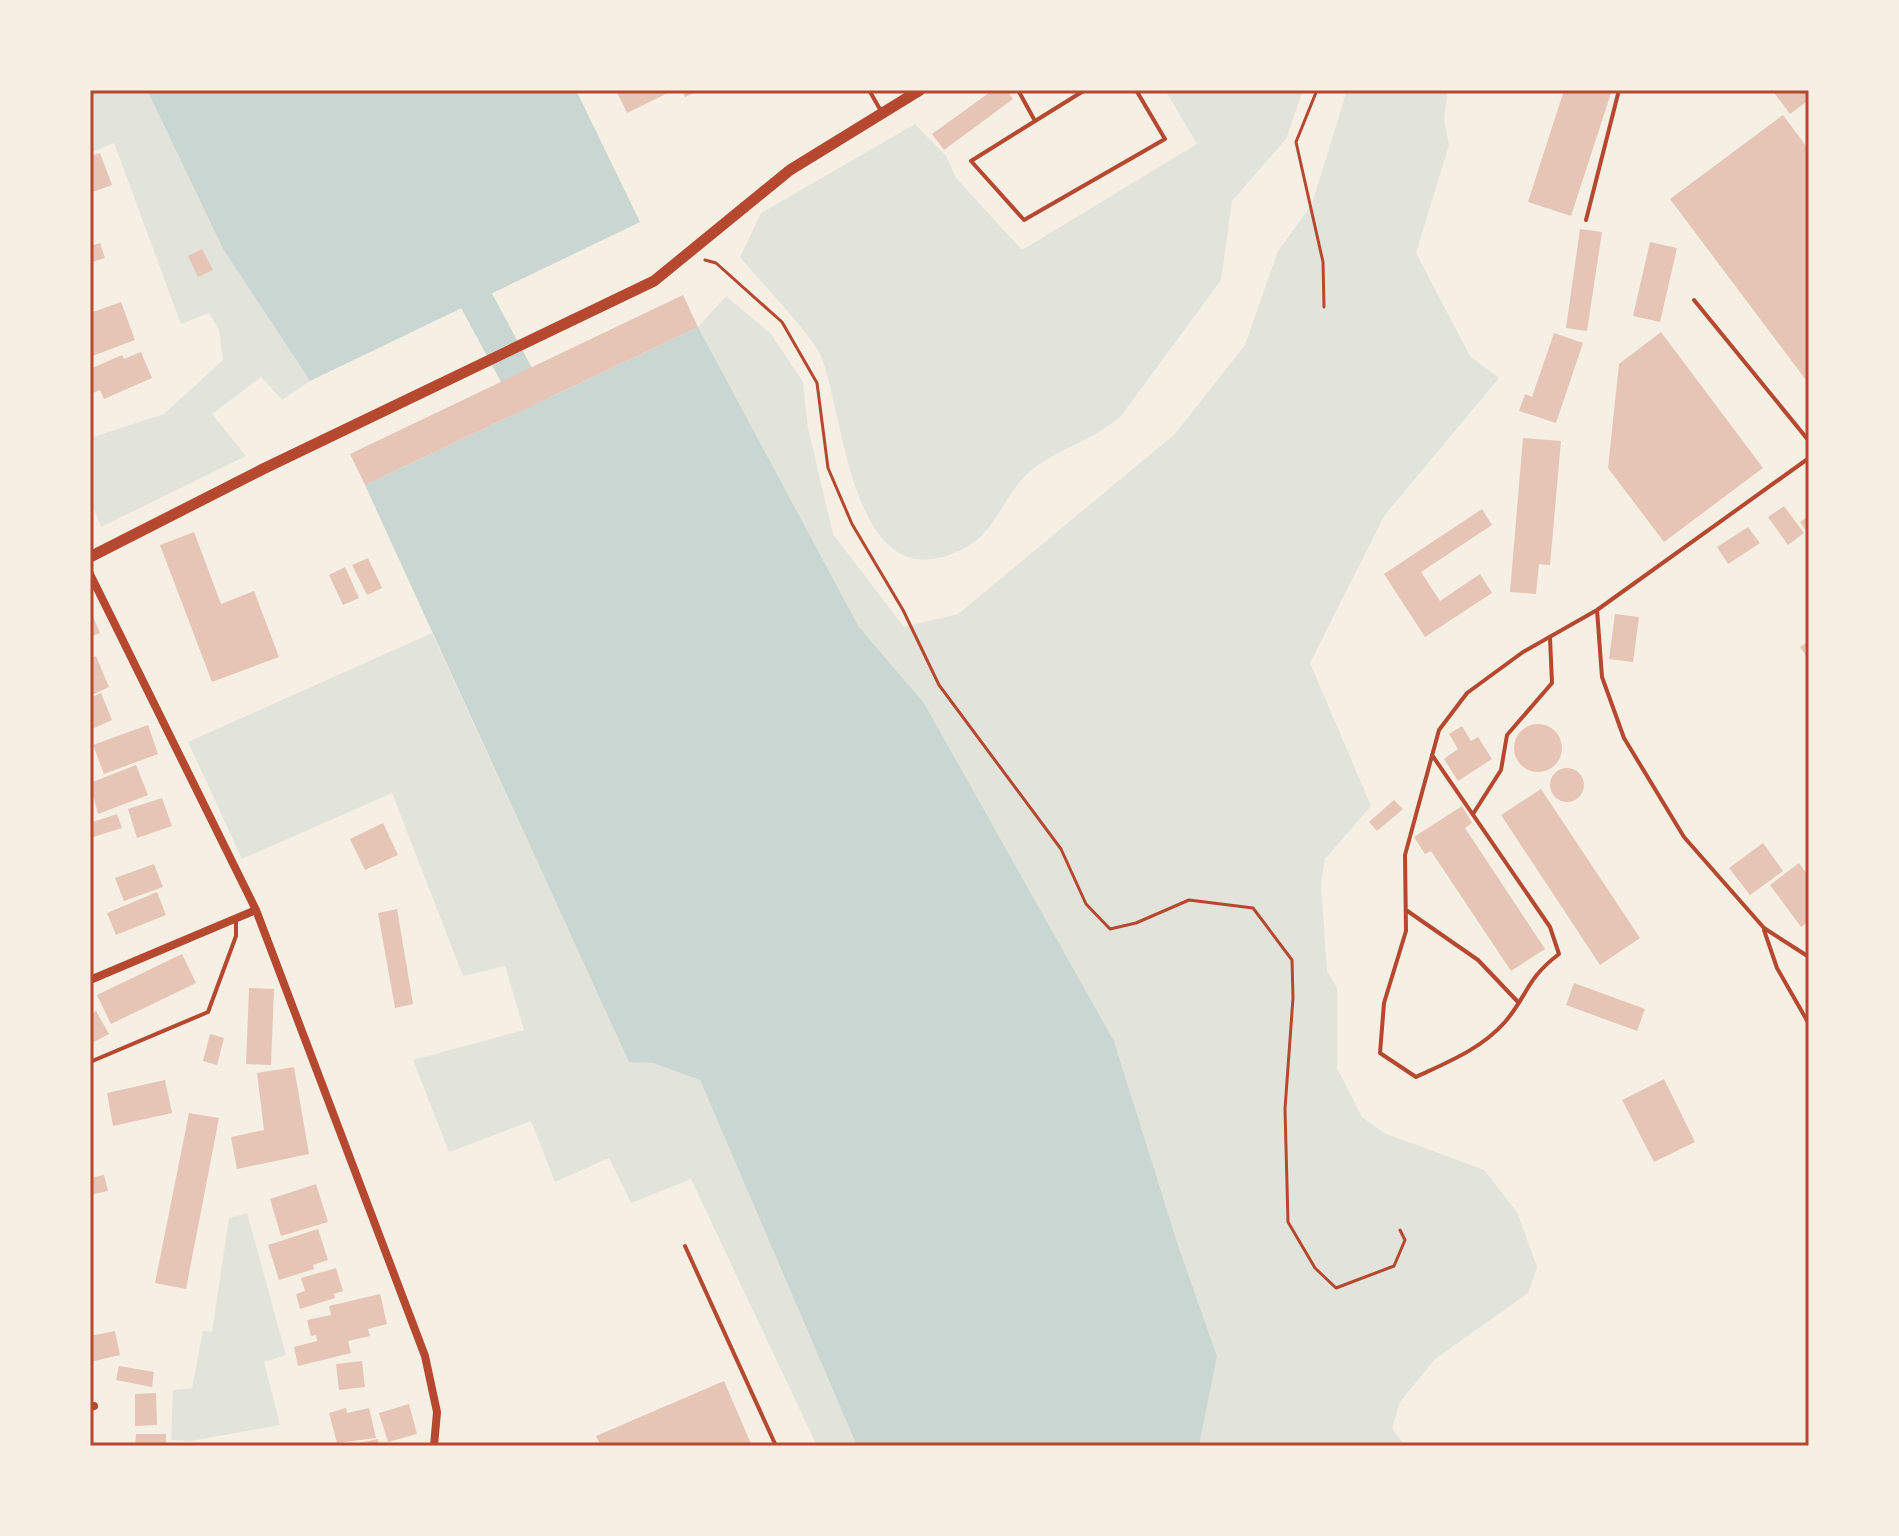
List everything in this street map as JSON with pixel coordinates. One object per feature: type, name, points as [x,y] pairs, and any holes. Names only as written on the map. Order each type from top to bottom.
[{"type":"street","points":[[90,557],[654,281],[790,170],[920,90]]},
{"type":"street","points":[[90,574],[256,910],[425,1356],[437,1412],[434,1446]]},
{"type":"street","points":[[90,980],[256,910]]},
{"type":"lane","points":[[869,90],[882,113]]},
{"type":"lane","points":[[1018,90],[1035,121]]},
{"type":"lane","points":[[1085,90],[971,161],[1024,220],[1165,139],[1136,90]]},
{"type":"lane","points":[[1586,220],[1619,90]]},
{"type":"lane","points":[[1694,300],[1809,441]]},
{"type":"lane","points":[[1432,755],[1550,927],[1559,954],[1536,971],[1506,1021],[1469,1053],[1416,1077],[1380,1053],[1384,1003],[1406,931],[1405,855],[1432,755],[1439,730],[1467,693],[1550,636],[1597,610],[1809,458]]},
{"type":"lane","points":[[1597,610],[1602,677],[1624,738],[1684,837],[1764,928],[1809,957]]},
{"type":"lane","points":[[1473,814],[1501,770],[1507,735],[1552,683],[1550,636]]},
{"type":"lane","points":[[1406,910],[1478,960],[1518,1002]]},
{"type":"lane","points":[[90,1062],[208,1012],[236,936],[236,918]]},
{"type":"lane","points":[[1764,928],[1777,968],[1809,1024]]},
{"type":"lane","points":[[685,1246],[776,1446]]},
{"type":"path","points":[[1317,90],[1296,142],[1323,262],[1324,307]]},
{"type":"path","points":[[685,255],[716,263],[782,322],[817,383],[828,468],[852,524],[903,610],[939,685],[1061,849],[1086,904],[1110,929],[1136,923],[1189,900],[1253,908],[1292,960],[1293,998],[1285,1109],[1288,1222],[1315,1268],[1336,1288],[1394,1266],[1405,1240],[1400,1230]]},
{"type":"shaded area","points":[[90,90],[147,90],[223,249],[310,381],[282,400],[261,377],[212,414],[246,456],[101,527],[90,499],[90,438],[164,414],[223,360],[219,330],[209,313],[181,324],[114,143],[90,153]]},
{"type":"shaded area","points":[[147,90],[576,90],[640,222],[310,381],[223,249]]},
{"type":"shaded area","points":[[1165,90],[1303,90],[1286,139],[1232,201],[1221,280],[1121,416],[1033,469],[1014,489],[993,523],[974,542],[961,550],[924,560],[896,551],[875,528],[859,496],[821,356],[796,321],[740,257],[761,213],[915,124],[946,156],[956,178],[1022,250],[1197,144]]},
{"type":"shaded area","points":[[1347,90],[1448,90],[1444,120],[1449,145],[1416,253],[1470,356],[1499,378],[1384,516],[1310,663],[1371,806],[1325,859],[1321,884],[1327,971],[1337,988],[1337,1068],[1362,1117],[1384,1133],[1484,1170],[1517,1212],[1537,1267],[1528,1293],[1435,1359],[1400,1402],[1392,1428],[1405,1446],[1199,1446],[1217,1355],[1178,1245],[1114,1041],[924,703],[859,627],[698,327],[726,296],[771,334],[803,382],[808,428],[833,534],[904,627],[958,614],[1175,434],[1245,345],[1278,251],[1312,204]]},
{"type":"shaded area","points":[[698,327],[859,627],[924,703],[1114,1041],[1178,1245],[1217,1356],[1199,1446],[857,1446],[700,1080],[653,1063],[629,1062],[365,485]]},
{"type":"shaded area","points":[[432,633],[629,1061],[653,1063],[700,1080],[857,1446],[817,1446],[691,1179],[631,1203],[609,1158],[555,1182],[531,1121],[449,1152],[413,1060],[524,1030],[505,966],[463,976],[392,793],[242,859],[188,742]]},
{"type":"shaded area","points":[[247,1213],[286,1355],[264,1362],[280,1425],[191,1441],[171,1440],[173,1390],[192,1388],[203,1331],[212,1332],[229,1218]]},
{"type":"building","points":[[616,90],[674,90],[627,113]]},
{"type":"building","points":[[682,90],[700,90],[685,97]]},
{"type":"building","points":[[993,90],[1007,90],[1013,99],[944,150],[932,134]]},
{"type":"building","points":[[1564,90],[1612,90],[1571,216],[1528,202]]},
{"type":"building","points":[[1772,90],[1809,90],[1809,100],[1790,114]]},
{"type":"building","points":[[1783,115],[1809,150],[1809,384],[1670,199]]},
{"type":"building","points":[[100,153],[112,185],[90,193],[90,156]]},
{"type":"building","points":[[1580,229],[1602,232],[1587,331],[1566,328]]},
{"type":"building","points":[[1650,242],[1677,248],[1660,322],[1633,316]]},
{"type":"building","points":[[100,243],[105,258],[90,263],[90,246]]},
{"type":"building","points":[[202,249],[213,270],[198,277],[188,256]]},
{"type":"building","points":[[683,295],[698,327],[365,485],[350,454]]},
{"type":"building","points":[[121,302],[135,340],[92,356],[90,313]]},
{"type":"building","points":[[1661,332],[1763,468],[1664,542],[1608,468],[1619,364]]},
{"type":"building","points":[[1554,333],[1583,343],[1556,423],[1519,411],[1525,394],[1532,397]]},
{"type":"building","points":[[141,352],[152,378],[104,399],[100,390],[90,394],[90,369],[122,355],[124,359]]},
{"type":"building","points":[[1523,438],[1561,441],[1550,565],[1539,564],[1536,594],[1510,592]]},
{"type":"building","points":[[1784,506],[1804,533],[1788,545],[1768,517]]},
{"type":"building","points":[[1482,509],[1492,525],[1421,572],[1440,601],[1480,574],[1492,593],[1425,637],[1384,574]]},
{"type":"building","points":[[1809,516],[1809,535],[1800,522]]},
{"type":"building","points":[[1748,527],[1760,543],[1728,564],[1717,547]]},
{"type":"building","points":[[194,532],[221,604],[254,591],[279,657],[212,682],[160,545]]},
{"type":"building","points":[[368,558],[382,588],[367,595],[352,565]]},
{"type":"building","points":[[345,567],[359,598],[343,605],[329,575]]},
{"type":"building","points":[[90,609],[100,633],[90,637]]},
{"type":"building","points":[[1615,614],[1639,617],[1633,662],[1609,659]]},
{"type":"building","points":[[1809,641],[1809,660],[1800,647]]},
{"type":"building","points":[[96,656],[109,687],[90,696],[90,659]]},
{"type":"building","points":[[101,693],[112,720],[90,730],[90,698]]},
{"type":"building","points":[[1538,724],[1555,731],[1562,748],[1555,765],[1538,772],[1521,765],[1514,748],[1521,731]]},
{"type":"building","points":[[148,725],[158,754],[104,774],[93,745]]},
{"type":"building","points":[[1462,726],[1471,741],[1478,737],[1492,759],[1458,781],[1444,759],[1458,749],[1449,734]]},
{"type":"building","points":[[136,765],[148,795],[98,814],[90,783]]},
{"type":"building","points":[[1567,768],[1579,773],[1584,785],[1579,797],[1567,802],[1555,797],[1550,785],[1555,773]]},
{"type":"building","points":[[1541,789],[1640,938],[1600,965],[1501,815]]},
{"type":"building","points":[[162,798],[172,826],[137,838],[128,809]]},
{"type":"building","points":[[1394,800],[1403,809],[1377,831],[1369,822]]},
{"type":"building","points":[[1462,806],[1472,823],[1465,828],[1545,949],[1511,971],[1431,851],[1425,854],[1414,837]]},
{"type":"building","points":[[117,814],[122,828],[90,838],[90,823]]},
{"type":"building","points":[[383,823],[398,855],[365,870],[350,839]]},
{"type":"building","points":[[1763,843],[1783,871],[1750,895],[1729,868]]},
{"type":"building","points":[[1799,863],[1809,877],[1809,921],[1801,927],[1770,885]]},
{"type":"building","points":[[154,864],[163,887],[124,901],[115,878]]},
{"type":"building","points":[[157,892],[166,915],[116,935],[107,913]]},
{"type":"building","points":[[397,909],[413,1004],[395,1008],[378,913]]},
{"type":"building","points":[[182,954],[196,983],[111,1024],[97,995]]},
{"type":"building","points":[[1574,983],[1645,1009],[1637,1031],[1566,1005]]},
{"type":"building","points":[[249,988],[274,989],[271,1065],[246,1064]]},
{"type":"building","points":[[96,1011],[109,1034],[90,1044],[90,1015]]},
{"type":"building","points":[[210,1034],[224,1038],[217,1065],[203,1061]]},
{"type":"building","points":[[294,1067],[309,1154],[237,1169],[231,1137],[264,1130],[257,1073]]},
{"type":"building","points":[[1664,1079],[1695,1142],[1654,1162],[1622,1100]]},
{"type":"building","points":[[165,1080],[172,1113],[113,1126],[107,1093]]},
{"type":"building","points":[[189,1113],[219,1118],[186,1289],[155,1283]]},
{"type":"building","points":[[104,1175],[108,1191],[90,1195],[90,1178]]},
{"type":"building","points":[[316,1184],[328,1222],[281,1236],[270,1199]]},
{"type":"building","points":[[318,1229],[328,1260],[313,1265],[314,1269],[279,1280],[268,1245]]},
{"type":"building","points":[[336,1268],[343,1291],[334,1294],[335,1298],[300,1309],[296,1294],[305,1291],[301,1278]]},
{"type":"building","points":[[380,1294],[387,1324],[368,1329],[370,1336],[348,1341],[351,1353],[298,1366],[294,1347],[317,1341],[316,1335],[311,1336],[307,1320],[331,1315],[329,1306]]},
{"type":"building","points":[[115,1331],[120,1355],[90,1362],[90,1336]]},
{"type":"building","points":[[362,1361],[365,1387],[339,1390],[336,1364]]},
{"type":"building","points":[[119,1366],[154,1372],[152,1387],[116,1380]]},
{"type":"building","points":[[724,1381],[752,1446],[601,1446],[596,1436]]},
{"type":"building","points":[[156,1393],[157,1425],[135,1426],[135,1394]]},
{"type":"building","points":[[409,1404],[417,1434],[388,1442],[379,1413]]},
{"type":"building","points":[[346,1408],[347,1413],[369,1408],[376,1438],[337,1443],[329,1413]]},
{"type":"building","points":[[136,1434],[166,1434],[166,1446],[135,1446]]},
{"type":"building","points":[[378,1439],[379,1446],[359,1446],[359,1443]]},
{"type":"waterway","points":[[454,259],[537,413]]}]
